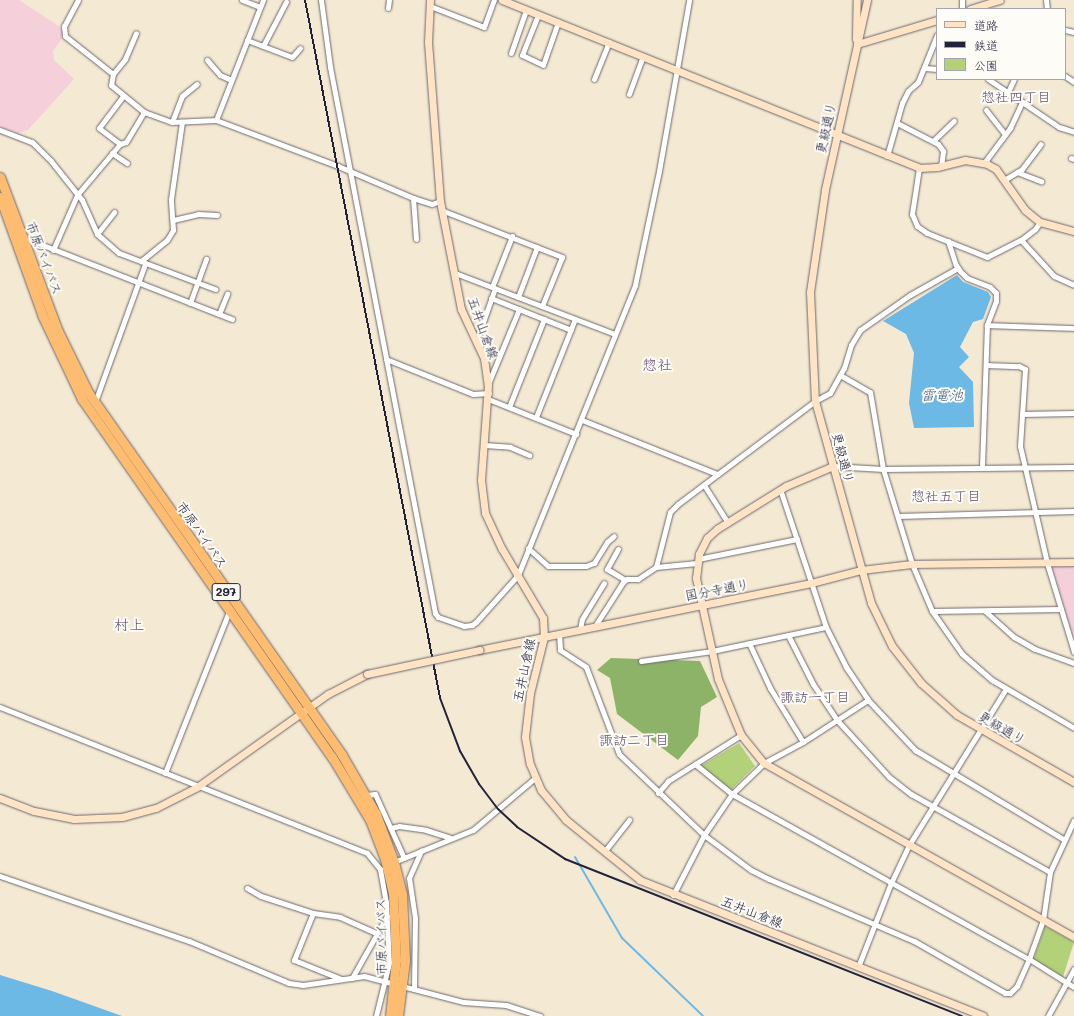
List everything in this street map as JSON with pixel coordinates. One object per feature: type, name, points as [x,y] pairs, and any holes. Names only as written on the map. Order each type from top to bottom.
[{"type":"highway","name":"市原バイパス","points":[[0,177],[58,331],[94,403],[308,708],[367,795],[394,862],[402,894],[406,939],[399,985],[390,1016]]},
{"type":"highway","name":"市原バイパス","points":[[0,197],[43,317],[82,399],[332,758],[361,805],[385,858],[393,894],[396,919],[399,985],[398,1016]]},
{"type":"street","points":[[78,0],[64,26],[65,36],[114,74]]},
{"type":"street","points":[[242,0],[260,7]]},
{"type":"street","points":[[216,120],[263,0]]},
{"type":"street","points":[[321,0],[330,67],[349,171],[425,564],[438,617],[472,626],[518,575],[582,420],[635,285],[659,171],[689,0]]},
{"type":"street","points":[[388,8],[389,0]]},
{"type":"street","points":[[430,3],[484,27],[494,0]]},
{"type":"street","points":[[502,0],[919,168],[941,167],[965,160],[984,163],[996,169],[1025,210],[1040,222],[1074,231]]},
{"type":"street","name":"更級通り","points":[[856,0],[857,44]]},
{"type":"street","name":"更級通り","points":[[867,0],[836,134],[810,292],[815,401],[871,603],[892,646],[921,683],[957,715],[979,730],[1074,782]]},
{"type":"street","points":[[976,8],[1000,0]]},
{"type":"street","points":[[263,46],[286,2]]},
{"type":"street","name":"五井山倉線","points":[[430,3],[428,42],[441,210],[455,273],[461,309],[475,342],[484,358],[488,385],[481,480],[485,513],[490,526],[543,618],[544,637],[530,693],[526,727],[527,750],[535,778],[561,815],[604,852],[640,880],[673,895],[983,1016]]},
{"type":"street","points":[[511,54],[526,10]]},
{"type":"street","points":[[538,15],[522,55],[543,65],[558,22]]},
{"type":"street","points":[[857,44],[936,20]]},
{"type":"street","points":[[136,33],[125,59],[114,74],[111,85],[144,112],[172,122],[216,120],[349,171],[413,198],[432,204],[440,201]]},
{"type":"street","points":[[887,156],[908,91],[918,82],[925,68],[936,38]]},
{"type":"street","points":[[247,40],[292,56],[300,48]]},
{"type":"street","points":[[594,79],[609,42]]},
{"type":"street","points":[[629,94],[643,56]]},
{"type":"street","points":[[207,60],[220,75],[232,80]]},
{"type":"street","points":[[925,68],[936,69]]},
{"type":"street","points":[[990,80],[1059,126],[1074,132]]},
{"type":"street","points":[[1008,92],[1014,80]]},
{"type":"street","points":[[172,122],[182,96],[197,84]]},
{"type":"street","points":[[120,144],[99,128],[123,96]]},
{"type":"street","points":[[984,163],[1006,134],[1022,102]]},
{"type":"street","points":[[986,110],[1006,134]]},
{"type":"street","points":[[53,250],[77,195],[120,144],[126,142],[144,112]]},
{"type":"street","points":[[933,141],[954,121]]},
{"type":"street","points":[[94,403],[140,283],[143,263],[167,240],[173,230],[171,199],[182,122]]},
{"type":"street","points":[[897,123],[933,141],[943,151],[941,167]]},
{"type":"street","points":[[0,130],[32,142],[77,195],[98,234],[119,253],[215,289]]},
{"type":"street","points":[[1004,180],[1017,172],[1041,144]]},
{"type":"street","points":[[112,153],[127,163]]},
{"type":"street","points":[[919,168],[912,204],[914,222],[920,229],[987,257],[1021,240],[1035,229],[1040,222]]},
{"type":"street","points":[[1017,172],[1042,181]]},
{"type":"street","points":[[413,198],[416,239]]},
{"type":"street","points":[[441,210],[512,236],[562,257],[542,306]]},
{"type":"street","points":[[98,234],[114,212]]},
{"type":"street","points":[[173,220],[198,214],[217,215]]},
{"type":"street","points":[[475,342],[492,298],[494,287],[512,236]]},
{"type":"street","points":[[24,242],[30,240],[232,319]]},
{"type":"street","points":[[1021,240],[1054,276],[1074,285]]},
{"type":"street","points":[[948,241],[958,268],[967,278],[990,287],[996,293],[996,301],[987,325],[982,467]]},
{"type":"street","points":[[518,296],[537,247]]},
{"type":"street","points":[[190,302],[196,282],[206,259]]},
{"type":"street","points":[[656,567],[670,512],[717,474],[815,401],[830,393],[840,375],[860,330],[910,296],[958,268]]},
{"type":"street","points":[[455,273],[615,334]]},
{"type":"street","points":[[219,314],[227,294]]},
{"type":"street","points":[[492,298],[571,330]]},
{"type":"street","points":[[488,385],[519,309]]},
{"type":"street","points":[[509,407],[544,319]]},
{"type":"street","points":[[536,417],[575,319]]},
{"type":"street","points":[[987,325],[1074,328]]},
{"type":"street","points":[[386,359],[473,394],[488,396],[509,407],[576,434]]},
{"type":"street","points":[[986,365],[1019,366],[1025,369],[1020,446],[1027,467],[1047,563],[1074,652]]},
{"type":"street","points":[[840,375],[870,392],[883,469],[912,564],[932,611],[962,654],[1005,690],[1074,728]]},
{"type":"street","points":[[1022,414],[1074,413]]},
{"type":"street","points":[[582,420],[717,474]]},
{"type":"street","points":[[484,445],[510,447],[529,455]]},
{"type":"street","points":[[1074,467],[883,469],[833,466],[780,489],[707,538],[697,561],[696,578],[701,605],[724,697],[741,736],[764,763],[1074,938]]},
{"type":"street","points":[[704,485],[728,523]]},
{"type":"street","points":[[780,489],[798,539],[826,627],[846,667],[868,700],[915,750],[1063,839]]},
{"type":"street","points":[[898,516],[1074,511]]},
{"type":"street","points":[[528,548],[548,566],[586,566],[594,563],[607,542],[614,536]]},
{"type":"street","points":[[618,549],[606,569],[625,580],[638,579],[656,567],[697,561],[798,539]]},
{"type":"street","name":"国分寺通り","points":[[0,798],[53,816],[100,820],[122,817],[156,808],[197,787],[300,713],[342,686],[367,674],[580,629],[811,583],[861,570],[912,564],[1074,562]]},
{"type":"street","points":[[595,626],[625,580]]},
{"type":"street","points":[[580,629],[582,619],[604,583]]},
{"type":"street","points":[[932,611],[1061,609]]},
{"type":"street","points":[[985,610],[1014,637],[1035,649],[1074,663]]},
{"type":"street","points":[[165,773],[229,611]]},
{"type":"street","points":[[641,661],[712,651],[826,627]]},
{"type":"street","points":[[559,634],[560,650],[586,666],[619,754],[658,793],[704,835],[751,870],[914,941],[1005,993],[1010,993],[1017,986],[1028,959],[1043,920],[1050,872],[1063,839],[1074,820]]},
{"type":"street","points":[[788,635],[813,684],[837,720],[889,776],[932,806],[1050,872]]},
{"type":"street","points":[[750,643],[770,688],[803,742]]},
{"type":"street","points":[[858,967],[891,883],[909,845],[1005,690]]},
{"type":"street","points":[[673,895],[704,835],[732,794],[764,763],[803,742],[868,700]]},
{"type":"street","points":[[0,707],[197,787],[367,853],[380,869],[387,916],[389,964],[376,1016]]},
{"type":"street","points":[[658,793],[668,781],[741,736]]},
{"type":"street","points":[[695,764],[732,794],[1028,959],[1074,988]]},
{"type":"street","points":[[394,862],[450,838],[473,830],[535,778]]},
{"type":"street","points":[[367,795],[375,794],[404,858]]},
{"type":"street","points":[[604,852],[629,820]]},
{"type":"street","points":[[391,828],[399,826],[426,830],[450,838]]},
{"type":"street","points":[[414,989],[414,918],[409,878],[422,851]]},
{"type":"street","points":[[0,876],[189,941],[288,982],[303,985],[364,976],[463,1002],[506,1005],[540,1016]]},
{"type":"street","points":[[247,888],[261,896],[313,913],[340,917],[376,933]]},
{"type":"street","points":[[313,913],[294,960],[344,980]]},
{"type":"street","points":[[352,978],[376,933],[387,916]]},
{"type":"street","points":[[1048,1016],[1074,969]]},
{"type":"shaded area","points":[[0,0],[19,0],[60,27],[63,37],[53,51],[54,60],[74,79],[28,130],[19,133],[0,127]]},
{"type":"shaded area","points":[[1074,566],[1074,639],[1052,567]]},
{"type":"green space","points":[[611,658],[700,661],[717,697],[701,707],[698,736],[678,760],[617,714],[610,678],[597,670]]},
{"type":"green space","points":[[739,743],[755,766],[730,791],[699,767]]},
{"type":"green space","points":[[1045,926],[1074,942],[1063,977],[1033,961]]},
{"type":"water","name":"雷電池","points":[[957,275],[963,282],[988,292],[991,297],[983,319],[973,322],[960,347],[969,357],[959,367],[973,382],[974,427],[914,428],[909,403],[914,353],[906,334],[883,321]]},
{"type":"water","points":[[0,975],[52,991],[122,1016],[0,1016]]},
{"type":"waterway","points":[[575,857],[622,938],[703,1016]]},
{"type":"railway","points":[[305,0],[440,698],[460,751],[479,784],[498,809],[517,827],[565,859],[962,1016]]},
{"type":"district","name":"惣社四丁目","points":[[1016,97]]},
{"type":"district","name":"惣社","points":[[657,365]]},
{"type":"district","name":"惣社五丁目","points":[[946,496]]},
{"type":"district","name":"村上","points":[[129,625]]},
{"type":"district","name":"諏訪一丁目","points":[[815,697]]},
{"type":"district","name":"諏訪二丁目","points":[[634,740]]}]
